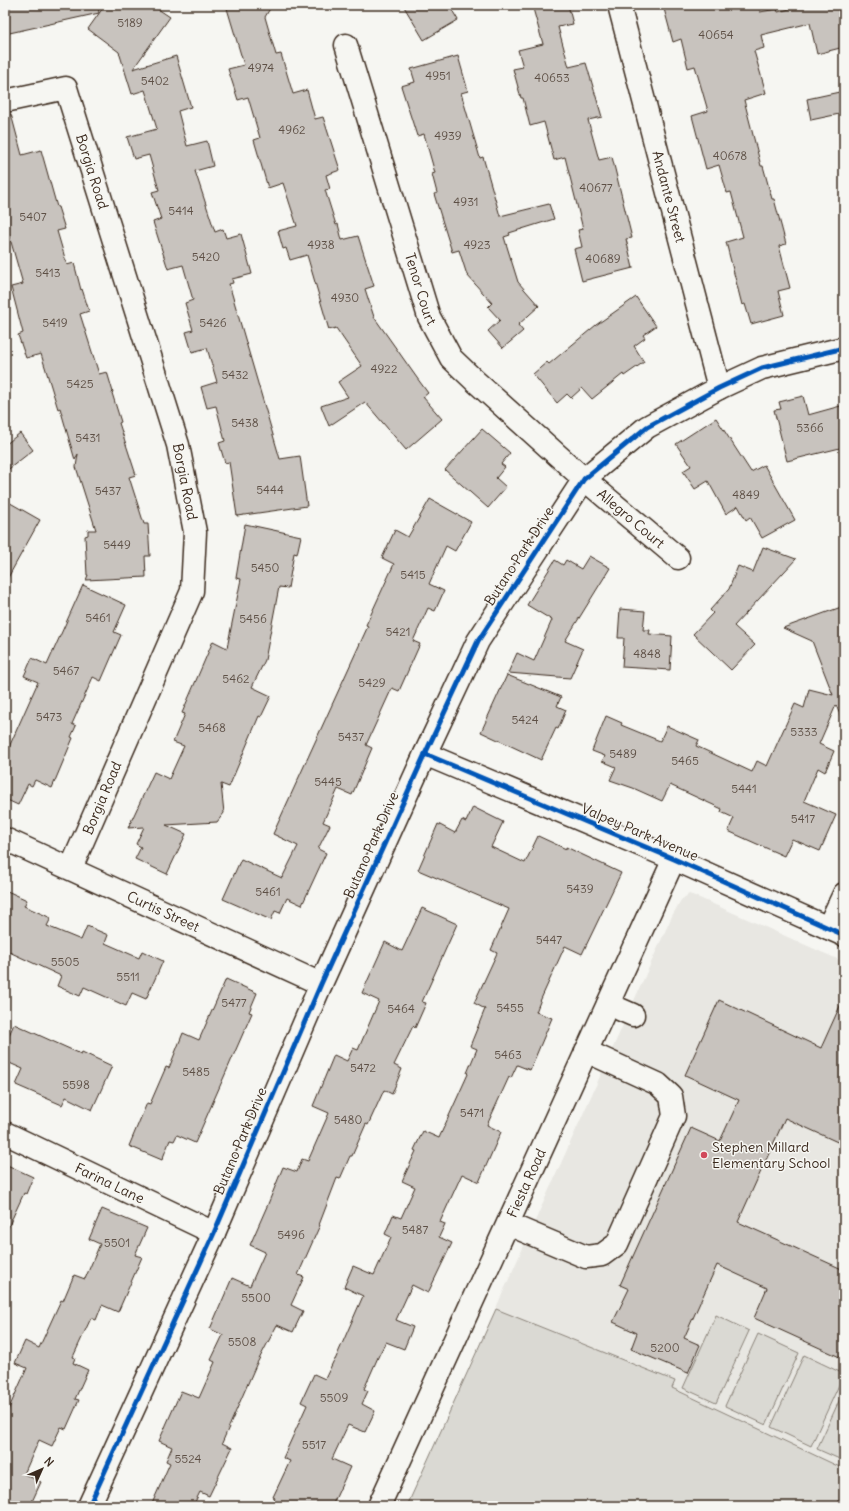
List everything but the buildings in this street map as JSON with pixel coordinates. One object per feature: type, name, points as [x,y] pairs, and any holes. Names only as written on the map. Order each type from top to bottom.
[{"type":"street","name":"Andante Street","points":[[619,5],[719,388]]},
{"type":"street","name":"Tenor Court","points":[[346,45],[429,317],[451,358],[584,479]]},
{"type":"street","name":"Borgia Road","points":[[5,101],[66,88],[178,445],[195,532],[192,591],[72,868]]},
{"type":"street","name":"Butano Park Drive","points":[[89,1506],[214,1233],[321,984],[478,641],[584,479],[647,427],[719,388],[762,368],[844,348]]},
{"type":"street","name":"Allegro Court","points":[[584,479],[678,558]]},
{"type":"street","name":"Valpey Park Avenue","points":[[425,754],[674,859],[836,931]]},
{"type":"street","name":"Curtis Street","points":[[5,839],[72,868],[321,984]]},
{"type":"street","name":"Fiesta Road","points":[[379,1506],[674,859]]},
{"type":"street","points":[[836,931],[844,894]]},
{"type":"street","points":[[608,1004],[633,1015]]},
{"type":"street","points":[[508,1224],[586,1256],[602,1255],[617,1244],[674,1116],[671,1096],[658,1084],[586,1051]]},
{"type":"street","name":"Farina Lane","points":[[5,1133],[214,1233]]},
{"type":"shaded area","name":"Stephen Millard Elementary School","points":[[689,894],[844,962],[844,1506],[407,1506],[672,916],[681,900]]},
{"type":"shaded area","points":[[496,1309],[675,1381],[672,1388],[844,1469],[844,1506],[407,1506]]},
{"type":"shaded area","points":[[716,1315],[749,1331],[716,1403],[683,1388]]},
{"type":"shaded area","points":[[758,1334],[799,1353],[766,1425],[725,1406]]},
{"type":"shaded area","points":[[804,1355],[844,1374],[811,1446],[771,1427]]},
{"type":"shaded area","points":[[844,1390],[844,1461],[817,1449]]},
{"type":"cycle path","points":[[89,1506],[214,1233],[321,984],[478,641],[584,479],[647,427],[719,388],[762,368],[844,348]]},
{"type":"cycle path","points":[[425,754],[674,859],[844,935]]},
{"type":"place","name":"Stephen Millard Elementary School","points":[[704,1155]]}]
